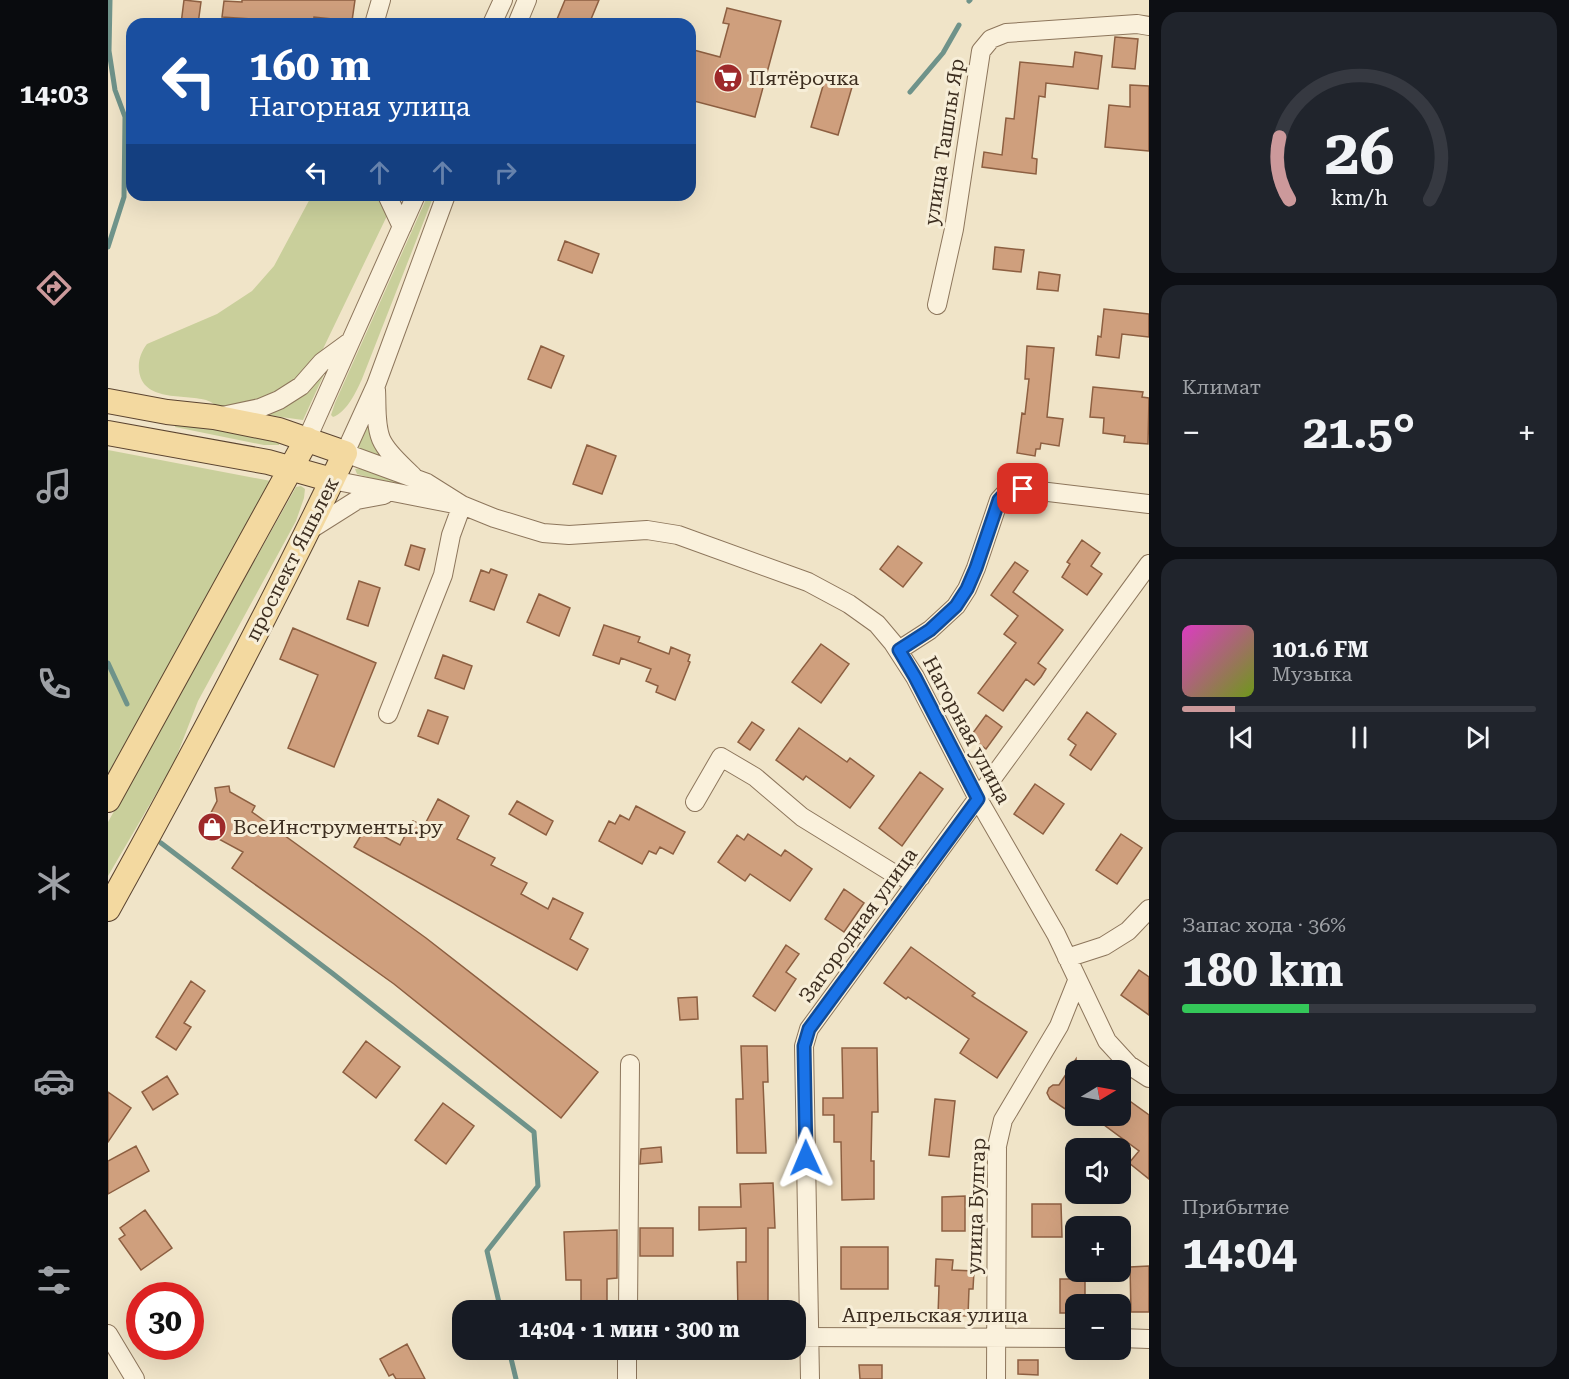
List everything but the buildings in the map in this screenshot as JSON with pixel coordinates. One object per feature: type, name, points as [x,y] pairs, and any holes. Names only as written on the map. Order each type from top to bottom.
[{"type":"main road","points":[[108,401],[167,412],[214,417],[279,430],[345,453]]},
{"type":"main road","points":[[108,433],[246,458],[332,480]]},
{"type":"main road","points":[[108,800],[307,439]]},
{"type":"main road","name":"проспект Яшьлек","points":[[108,909],[192,756],[308,531],[345,453]]},
{"type":"street","points":[[376,18],[381,0]]},
{"type":"street","points":[[495,18],[503,0]]},
{"type":"street","points":[[520,18],[527,0]]},
{"type":"street","name":"улица Ташлы Яр","points":[[938,305],[954,229],[981,51],[990,39],[1006,33],[1137,24],[1149,26]]},
{"type":"street","points":[[390,201],[402,227]]},
{"type":"street","points":[[307,439],[414,201]]},
{"type":"street","name":"проспект Яшьлек","points":[[345,453],[376,385],[444,201]]},
{"type":"street","points":[[214,417],[260,408],[279,400],[301,386],[322,362],[349,342]]},
{"type":"street","points":[[376,385],[381,438],[390,453],[414,477]]},
{"type":"street","points":[[345,453],[414,477],[462,505]]},
{"type":"street","points":[[332,480],[462,505]]},
{"type":"street","points":[[899,650],[930,630],[956,606],[967,589],[976,568],[999,500],[1009,489],[1149,504]]},
{"type":"street","points":[[308,531],[357,500],[377,495],[408,496]]},
{"type":"street","points":[[388,714],[443,575],[451,535],[462,505]]},
{"type":"street","name":"Нагорная улица","points":[[462,505],[494,518],[543,532],[568,535],[646,530],[678,535],[808,582],[828,591],[877,624],[899,650],[915,677],[978,799],[1056,934],[1107,1041],[1129,1065],[1149,1078]]},
{"type":"street","name":"Загородная улица","points":[[802,1300],[804,1046],[809,1029],[1149,564]]},
{"type":"street","points":[[695,802],[721,757],[755,777],[802,817],[896,875],[907,879],[921,877]]},
{"type":"street","points":[[1067,958],[1104,946],[1128,931],[1149,909]]},
{"type":"street","name":"улица Булгар","points":[[996,1379],[997,1146],[1003,1120],[1059,1026],[1077,981]]},
{"type":"street","points":[[628,1300],[630,1064]]},
{"type":"street","points":[[108,1334],[135,1379]]},
{"type":"street","name":"Апрельская улица","points":[[806,1337],[1065,1338]]},
{"type":"street","points":[[1131,1338],[1149,1339]]},
{"type":"street","name":"Загородная улица","points":[[806,1358],[810,1379]]},
{"type":"street","points":[[627,1360],[627,1379]]},
{"type":"green space","points":[[309,201],[394,201],[322,351],[307,372],[276,396],[222,409],[206,400],[165,395],[148,387],[142,380],[139,370],[140,356],[147,344],[217,314],[252,291],[274,266]]},
{"type":"green space","points":[[425,201],[432,201],[362,379],[347,406],[333,417],[331,415]]},
{"type":"green space","points":[[326,370],[303,420],[259,414]]},
{"type":"green space","points":[[371,413],[387,458],[355,453]]},
{"type":"green space","points":[[176,420],[279,442],[279,445],[264,445],[175,427]]},
{"type":"green space","points":[[108,450],[276,482],[108,774]]},
{"type":"green space","points":[[362,468],[417,486],[421,492],[357,474],[355,469]]},
{"type":"green space","points":[[301,486],[305,489],[304,498],[296,521],[198,701],[174,763],[108,876],[108,822],[296,487]]},
{"type":"waterway","points":[[108,247],[124,197],[125,117],[115,90],[109,51],[110,0]]},
{"type":"waterway","points":[[910,92],[943,53],[959,25]]},
{"type":"waterway","points":[[108,663],[127,704]]},
{"type":"waterway","points":[[161,843],[332,973],[534,1132],[538,1186],[487,1251],[498,1300]]},
{"type":"waterway","points":[[511,1360],[516,1379]]},
{"type":"place","name":"Пятёрочка","points":[[728,78]]},
{"type":"place","name":"ВсеИнструменты.ру","points":[[212,827]]},
{"type":"route","points":[[806,1158],[804,1046],[809,1029],[978,799],[899,650],[930,630],[956,606],[967,589],[976,568],[999,500],[1009,489],[1023,489]]}]
